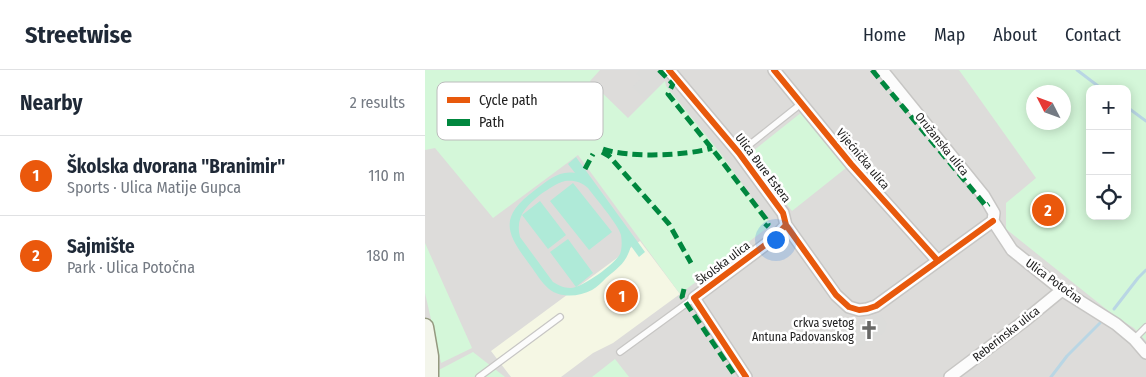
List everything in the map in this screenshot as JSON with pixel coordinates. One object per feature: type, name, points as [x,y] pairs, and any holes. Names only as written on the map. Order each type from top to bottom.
[{"type":"main road","points":[[425,327],[430,356],[430,377]]},
{"type":"street","name":"Ulica Đure Estera","points":[[669,70],[739,153],[783,213],[785,225],[836,295],[849,307],[859,310],[876,306],[937,261]]},
{"type":"street","name":"Vijećnička ulica","points":[[774,70],[851,164],[937,261]]},
{"type":"street","name":"Oružanska ulica","points":[[882,70],[984,196],[994,213],[993,221]]},
{"type":"street","points":[[937,261],[993,221]]},
{"type":"street","name":"Ulica Potočna","points":[[993,221],[1012,250],[1062,290],[1101,313],[1134,339],[1146,353]]},
{"type":"street","name":"Školska ulica","points":[[694,298],[773,239],[785,225]]},
{"type":"street","name":"Reberinska ulica","points":[[950,377],[1062,290]]},
{"type":"street","points":[[694,298],[746,377]]},
{"type":"lane","points":[[739,153],[802,102]]},
{"type":"lane","name":"Školska ulica","points":[[620,352],[694,298]]},
{"type":"lane","points":[[479,377],[560,317]]},
{"type":"lane","points":[[1134,339],[1146,327]]},
{"type":"shaded area","points":[[425,70],[1146,70],[1146,377],[425,377]]},
{"type":"shaded area","points":[[640,70],[654,70],[665,81],[646,101],[632,87],[641,79],[636,74]]},
{"type":"shaded area","points":[[640,241],[680,294],[613,343],[593,353],[561,377],[511,377],[491,351]]},
{"type":"shaded area","name":"crkva svetog Antuna Padovanskog","points":[[876,313],[881,315],[887,324],[885,332],[859,348],[855,339],[848,345],[843,337],[855,328],[853,324],[861,319],[864,322]]},
{"type":"green space","points":[[425,70],[600,70],[591,82],[437,82],[437,140],[603,140],[603,94],[628,118],[665,81],[666,86],[721,154],[771,225],[680,294],[578,155],[493,218],[435,148],[425,150]]},
{"type":"green space","points":[[959,70],[1146,70],[1146,341],[1134,328],[1116,317],[1006,229],[1006,203],[1036,178]]},
{"type":"green space","points":[[802,112],[846,168],[792,211],[748,155]]},
{"type":"green space","points":[[576,157],[645,252],[639,257],[631,246],[627,257],[598,286],[587,292],[570,296],[553,292],[543,283],[515,243],[510,225],[511,217],[516,208],[535,190],[558,175],[569,172],[575,173],[568,164]],"holes":[[[569,181],[578,182],[588,188],[616,225],[622,242],[620,254],[612,264],[582,285],[570,288],[553,282],[520,237],[519,230],[520,218],[531,203],[553,186]]]},
{"type":"green space","points":[[573,183],[612,232],[589,250],[550,201]]},
{"type":"green space","points":[[540,201],[566,235],[548,249],[522,215]]},
{"type":"green space","points":[[568,239],[593,273],[576,287],[550,252]]},
{"type":"green space","points":[[425,243],[472,348],[441,363],[425,293]]},
{"type":"green space","points":[[473,352],[505,377],[435,377],[435,372]]},
{"type":"green space","points":[[615,359],[629,377],[592,377]]},
{"type":"waterway","points":[[1077,70],[1097,85]]},
{"type":"waterway","points":[[1131,110],[1146,121]]},
{"type":"waterway","points":[[1114,309],[1146,270]]},
{"type":"waterway","points":[[1051,377],[1067,356],[1100,323]]},
{"type":"marked path","points":[[659,70],[673,84],[668,94],[766,219],[768,224],[765,227]]},
{"type":"marked path","points":[[872,70],[986,206],[989,204]]},
{"type":"marked path","points":[[603,149],[627,154],[657,155],[688,153],[712,148]]},
{"type":"marked path","points":[[602,152],[609,156],[669,224],[691,263]]},
{"type":"marked path","points":[[585,169],[593,154]]},
{"type":"marked path","points":[[684,289],[682,297],[736,377]]},
{"type":"cycle path","points":[[669,70],[739,153],[783,213],[786,225],[836,295],[849,307],[859,310],[876,306],[993,221]]},
{"type":"cycle path","points":[[774,70],[851,164],[938,261]]},
{"type":"cycle path","points":[[746,377],[694,298],[773,239],[786,225]]},
{"type":"place","name":"Sajmište","points":[[1048,210]]},
{"type":"place","name":"Školska dvorana \"Branimir\"","points":[[622,296]]},
{"type":"place","name":"crkva svetog Antuna Padovanskog","points":[[869,330]]}]
